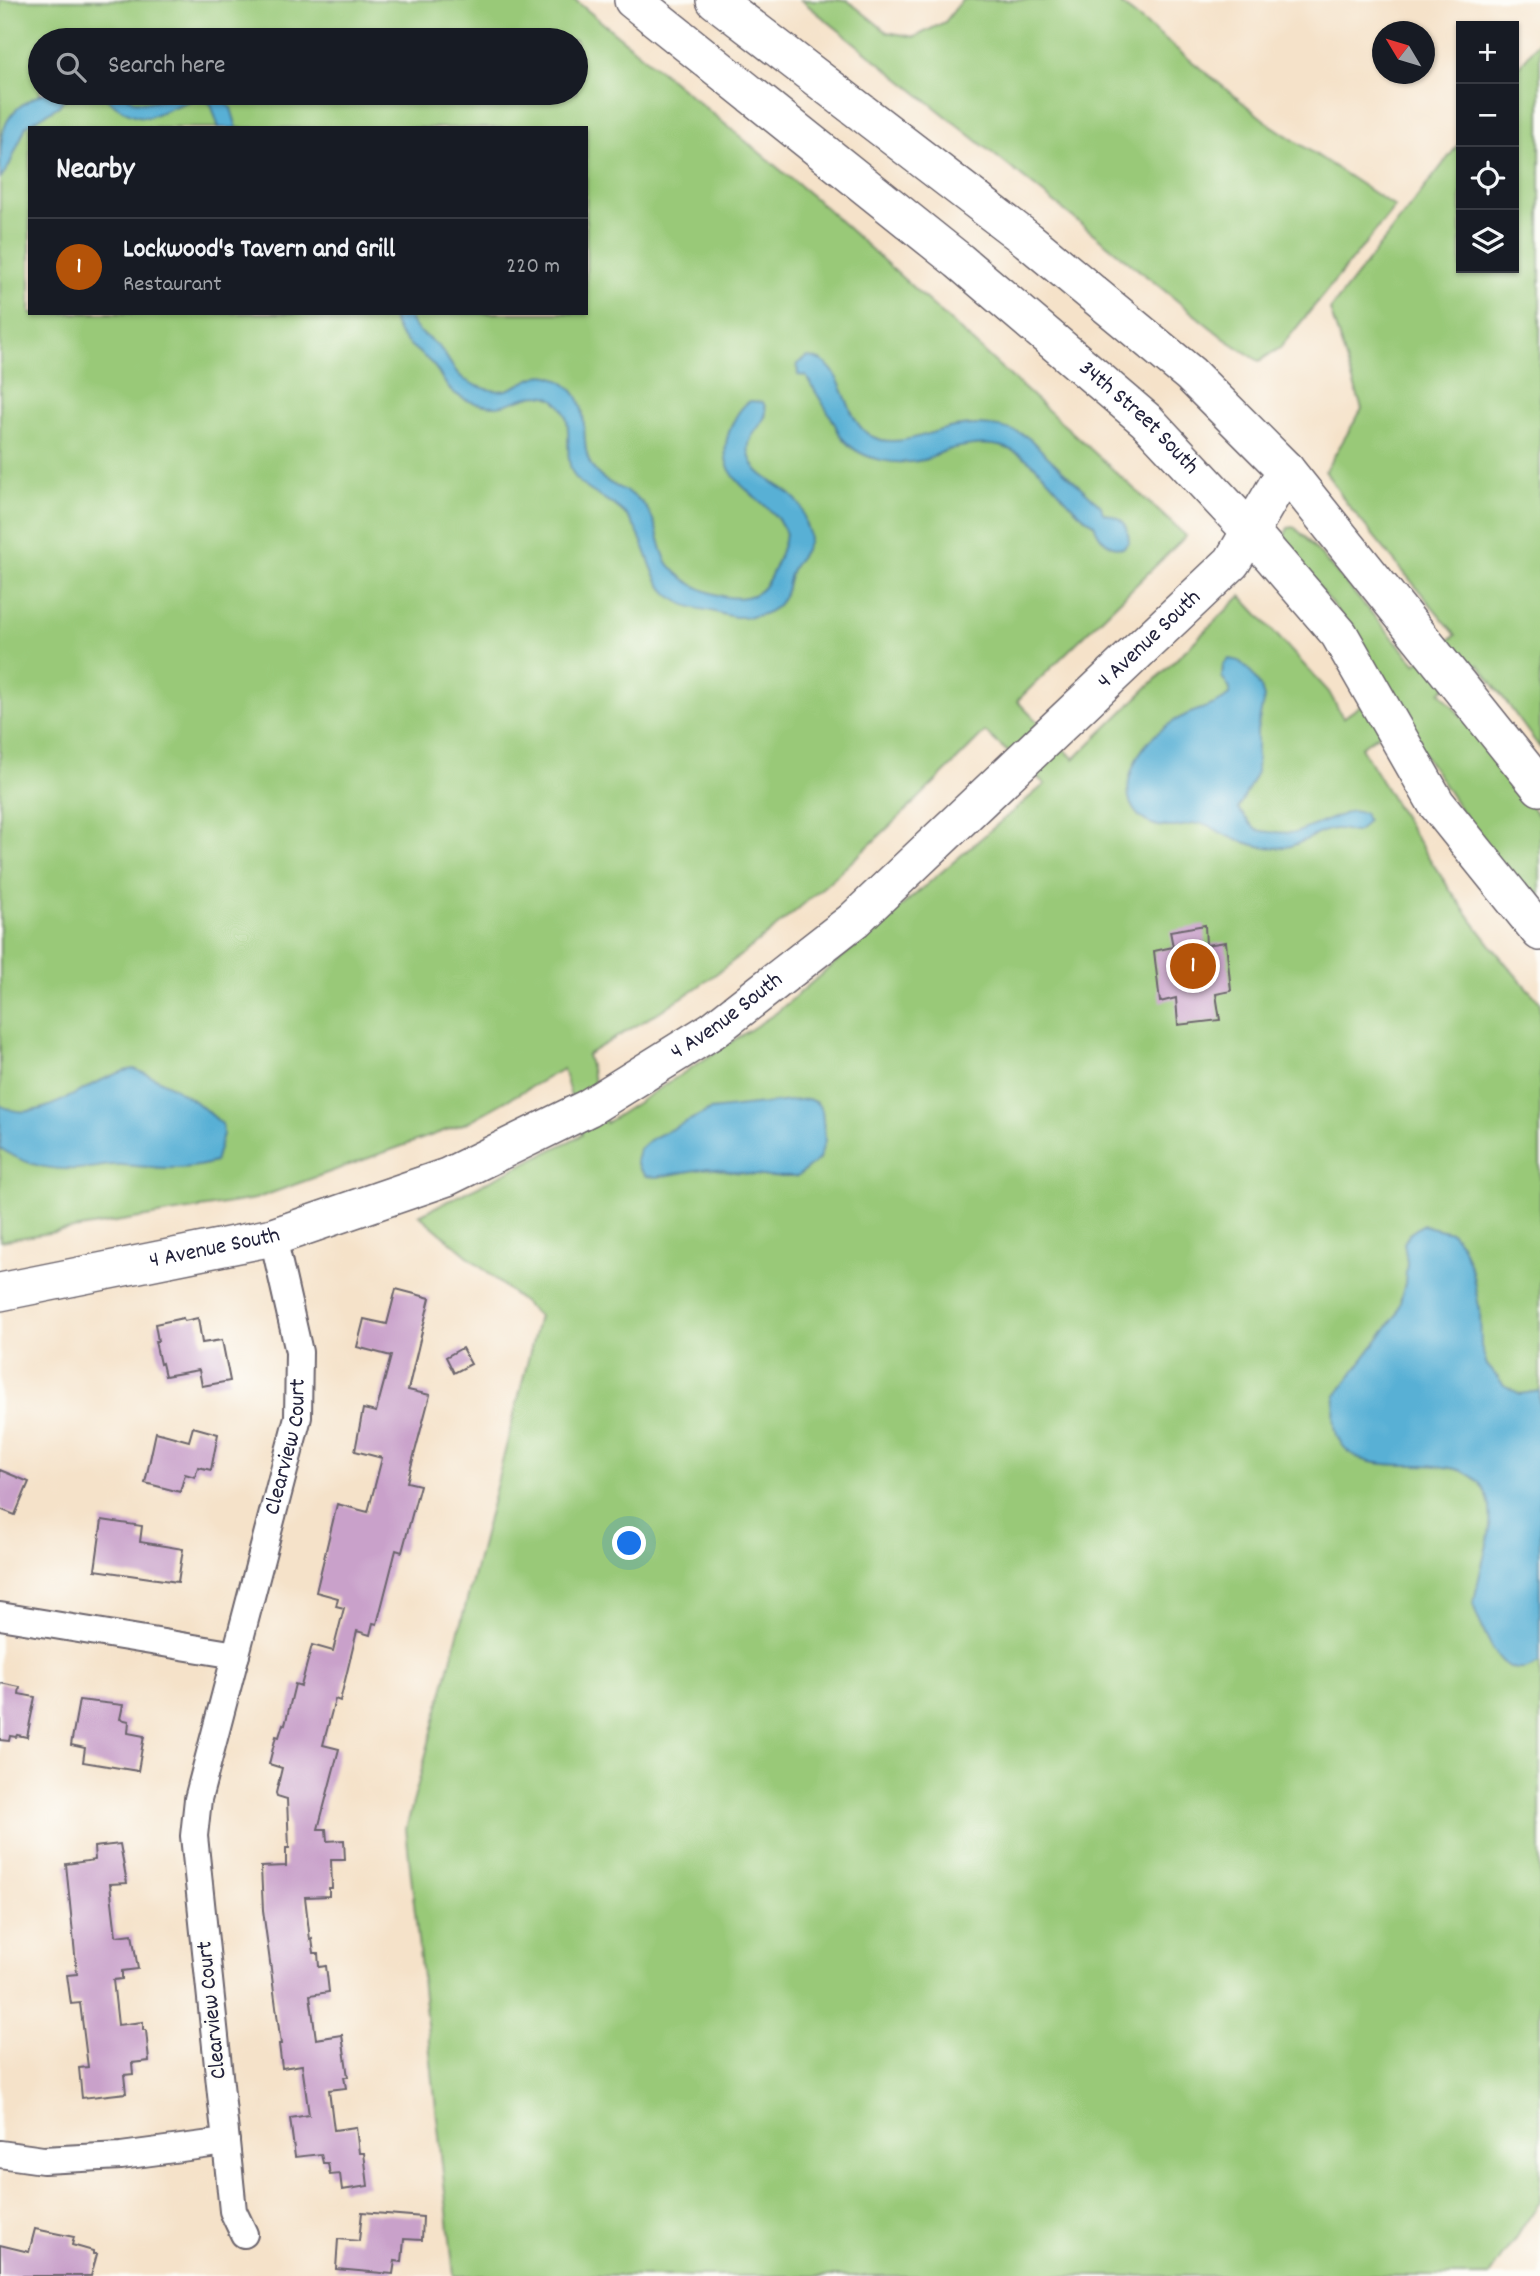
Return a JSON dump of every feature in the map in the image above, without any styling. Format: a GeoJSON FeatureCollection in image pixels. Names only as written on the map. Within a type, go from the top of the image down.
{"type":"FeatureCollection","features":[{"type":"Feature","properties":{"kind":"main road","name":"34th Street South"},"geometry":{"type":"LineString","coordinates":[[633,0],[959,261],[1137,412],[1250,531],[1339,634],[1436,803],[1540,932]]}},
{"type":"Feature","properties":{"kind":"main road"},"geometry":{"type":"LineString","coordinates":[[715,0],[1028,240],[1190,374],[1286,470],[1540,787]]}},
{"type":"Feature","properties":{"kind":"main road","name":"4 Avenue South"},"geometry":{"type":"LineString","coordinates":[[0,1292],[273,1237],[447,1177],[588,1108],[713,1030],[854,920],[1232,562],[1286,470]]}},
{"type":"Feature","properties":{"kind":"street","name":"Clearview Court"},"geometry":{"type":"LineString","coordinates":[[244,2234],[233,2211],[194,1836],[198,1799],[298,1417],[299,1352],[273,1237]]}},
{"type":"Feature","properties":{"kind":"street"},"geometry":{"type":"LineString","coordinates":[[0,1616],[236,1655]]}},
{"type":"Feature","properties":{"kind":"street"},"geometry":{"type":"LineString","coordinates":[[0,2154],[43,2160],[121,2156],[226,2142]]}},
{"type":"Feature","properties":{"kind":"green space"},"geometry":{"type":"Polygon","coordinates":[[[0,0],[575,0],[818,201],[1186,536],[1017,701],[1074,759],[1241,596],[1329,692],[1343,718],[1385,688],[1354,633],[1292,552],[1284,536],[1288,528],[1294,527],[1305,537],[1416,664],[1456,635],[1347,504],[1325,471],[1362,409],[1330,310],[1456,147],[1456,273],[1519,273],[1519,67],[1540,40],[1540,748],[1479,665],[1440,692],[1475,732],[1540,818],[1540,915],[1483,844],[1401,719],[1361,747],[1422,847],[1466,912],[1514,974],[1540,1002],[1540,2202],[1489,2276],[454,2276],[406,1829],[539,1316],[419,1215],[582,1135],[563,1069],[466,1123],[255,1199],[0,1241],[0,0]],[[985,732],[854,860],[785,920],[713,976],[587,1055],[606,1123],[776,1013],[1045,784],[985,732]]]}},
{"type":"Feature","properties":{"kind":"green space"},"geometry":{"type":"Polygon","coordinates":[[[801,0],[847,0],[887,32],[915,37],[945,22],[962,0],[1116,0],[1268,123],[1395,207],[1280,348],[1259,361],[1225,339],[801,0]]]}},
{"type":"Feature","properties":{"kind":"water"},"geometry":{"type":"Polygon","coordinates":[[[28,101],[28,105],[60,105],[26,126],[9,166],[0,179],[2,136],[11,116],[28,101]]]}},
{"type":"Feature","properties":{"kind":"water"},"geometry":{"type":"Polygon","coordinates":[[[179,105],[149,117],[129,113],[116,106],[179,105]]]}},
{"type":"Feature","properties":{"kind":"water"},"geometry":{"type":"Polygon","coordinates":[[[211,105],[228,105],[236,126],[218,126],[211,105]]]}},
{"type":"Feature","properties":{"kind":"water"},"geometry":{"type":"Polygon","coordinates":[[[391,315],[409,315],[417,330],[439,347],[461,377],[474,385],[501,391],[543,375],[559,379],[568,386],[580,403],[587,456],[596,472],[645,506],[653,519],[666,560],[673,569],[696,586],[726,597],[753,595],[763,588],[774,570],[786,534],[768,508],[735,478],[728,465],[725,450],[729,432],[743,407],[750,401],[763,402],[765,416],[750,440],[749,453],[752,462],[763,476],[787,492],[800,505],[809,534],[805,550],[793,568],[780,603],[766,613],[737,617],[686,605],[671,597],[661,586],[636,529],[626,515],[586,488],[575,477],[569,459],[567,419],[557,402],[542,395],[497,406],[464,399],[446,385],[433,365],[399,333],[391,315]]]}},
{"type":"Feature","properties":{"kind":"water"},"geometry":{"type":"Polygon","coordinates":[[[807,357],[820,360],[830,368],[861,428],[881,440],[902,440],[971,425],[997,427],[1025,436],[1101,506],[1103,513],[1115,516],[1123,522],[1129,542],[1123,548],[1104,541],[1094,524],[1072,506],[1042,473],[1019,454],[1006,448],[985,445],[955,448],[914,462],[892,462],[860,453],[842,438],[806,376],[798,375],[797,364],[807,357]]]}},
{"type":"Feature","properties":{"kind":"water"},"geometry":{"type":"Polygon","coordinates":[[[1229,659],[1239,661],[1251,672],[1264,698],[1257,730],[1257,772],[1238,809],[1256,830],[1295,833],[1351,811],[1364,813],[1367,821],[1359,831],[1328,830],[1292,846],[1271,848],[1241,841],[1204,824],[1172,827],[1153,824],[1145,821],[1133,809],[1128,791],[1138,756],[1165,727],[1229,695],[1230,689],[1222,677],[1223,665],[1229,659]]]}},
{"type":"Feature","properties":{"kind":"water"},"geometry":{"type":"Polygon","coordinates":[[[134,1069],[181,1092],[222,1124],[223,1134],[215,1162],[181,1168],[118,1165],[65,1169],[32,1164],[0,1148],[0,1105],[16,1111],[32,1111],[66,1099],[118,1073],[134,1069]]]}},
{"type":"Feature","properties":{"kind":"water"},"geometry":{"type":"Polygon","coordinates":[[[808,1099],[817,1103],[822,1110],[825,1141],[819,1159],[797,1177],[768,1177],[708,1168],[657,1177],[646,1176],[636,1162],[639,1149],[649,1140],[710,1110],[808,1099]]]}},
{"type":"Feature","properties":{"kind":"water"},"geometry":{"type":"Polygon","coordinates":[[[1422,1225],[1451,1232],[1462,1245],[1472,1271],[1480,1312],[1481,1346],[1487,1365],[1504,1385],[1520,1394],[1540,1391],[1540,1662],[1529,1668],[1511,1668],[1504,1663],[1492,1648],[1475,1610],[1474,1599],[1491,1519],[1488,1499],[1476,1480],[1459,1470],[1437,1466],[1367,1461],[1349,1452],[1337,1435],[1335,1397],[1397,1314],[1405,1283],[1407,1262],[1404,1243],[1409,1234],[1422,1225]]]}},
{"type":"Feature","properties":{"kind":"building"},"geometry":{"type":"Polygon","coordinates":[[[1205,925],[1206,945],[1226,942],[1231,991],[1216,994],[1220,1020],[1178,1025],[1176,998],[1160,1002],[1154,951],[1173,947],[1170,931],[1205,925]]]}},
{"type":"Feature","properties":{"kind":"building"},"geometry":{"type":"Polygon","coordinates":[[[396,1289],[430,1298],[408,1390],[430,1395],[407,1482],[420,1485],[402,1552],[396,1550],[377,1624],[373,1623],[370,1635],[357,1631],[340,1701],[335,1699],[323,1745],[339,1749],[318,1829],[326,1829],[327,1841],[344,1840],[345,1860],[331,1860],[332,1888],[329,1888],[329,1896],[305,1897],[310,1940],[312,1939],[314,1953],[318,1953],[319,1967],[326,1966],[329,1992],[310,1995],[316,2039],[342,2035],[348,2077],[344,2077],[346,2088],[329,2090],[334,2130],[356,2127],[359,2153],[364,2153],[368,2186],[342,2190],[340,2174],[330,2175],[328,2163],[323,2163],[321,2154],[295,2157],[290,2118],[309,2115],[302,2065],[282,2068],[263,1910],[261,1867],[286,1866],[286,1848],[289,1848],[287,1799],[277,1796],[276,1793],[282,1768],[269,1764],[276,1736],[279,1737],[283,1724],[285,1725],[295,1684],[301,1686],[312,1645],[333,1651],[344,1608],[336,1606],[338,1598],[316,1592],[337,1504],[368,1512],[382,1458],[355,1451],[363,1409],[376,1412],[391,1356],[357,1347],[364,1319],[387,1324],[396,1289]]]}},
{"type":"Feature","properties":{"kind":"building"},"geometry":{"type":"Polygon","coordinates":[[[183,1318],[184,1321],[198,1318],[202,1343],[222,1340],[230,1381],[202,1386],[199,1370],[165,1376],[155,1341],[158,1341],[155,1324],[183,1318]]]}},
{"type":"Feature","properties":{"kind":"building"},"geometry":{"type":"Polygon","coordinates":[[[462,1348],[471,1364],[454,1373],[446,1357],[462,1348]]]}},
{"type":"Feature","properties":{"kind":"building"},"geometry":{"type":"Polygon","coordinates":[[[193,1427],[218,1434],[211,1470],[198,1467],[195,1477],[185,1474],[180,1492],[145,1483],[156,1432],[189,1441],[193,1427]]]}},
{"type":"Feature","properties":{"kind":"building"},"geometry":{"type":"Polygon","coordinates":[[[0,1470],[29,1482],[15,1515],[0,1509],[0,1470]]]}},
{"type":"Feature","properties":{"kind":"building"},"geometry":{"type":"Polygon","coordinates":[[[102,1520],[142,1526],[140,1542],[183,1549],[178,1582],[95,1570],[102,1520]]]}},
{"type":"Feature","properties":{"kind":"building"},"geometry":{"type":"Polygon","coordinates":[[[0,1683],[20,1687],[19,1694],[35,1697],[27,1737],[17,1735],[10,1736],[9,1741],[0,1740],[0,1683]]]}},
{"type":"Feature","properties":{"kind":"building"},"geometry":{"type":"Polygon","coordinates":[[[79,1700],[123,1705],[120,1719],[129,1721],[128,1733],[144,1736],[138,1771],[83,1762],[85,1748],[71,1745],[79,1700]]]}},
{"type":"Feature","properties":{"kind":"building"},"geometry":{"type":"Polygon","coordinates":[[[120,1844],[127,1883],[110,1884],[116,1936],[132,1934],[138,1969],[122,1971],[122,1979],[113,1980],[118,2025],[143,2022],[149,2061],[132,2063],[133,2074],[124,2075],[126,2093],[82,2098],[79,2068],[88,2067],[80,2003],[71,2004],[67,1975],[77,1974],[66,1864],[95,1860],[94,1847],[120,1844]]]}},
{"type":"Feature","properties":{"kind":"building"},"geometry":{"type":"Polygon","coordinates":[[[362,2212],[423,2217],[422,2240],[404,2239],[402,2262],[395,2261],[393,2274],[336,2269],[338,2239],[359,2241],[362,2212]]]}},
{"type":"Feature","properties":{"kind":"building"},"geometry":{"type":"Polygon","coordinates":[[[35,2229],[74,2237],[72,2245],[97,2254],[91,2276],[0,2276],[0,2245],[29,2252],[35,2229]]]}},
{"type":"Feature","properties":{"kind":"place","name":"Lockwood's Tavern and Grill"},"geometry":{"type":"Point","coordinates":[1193,966]}}]}
